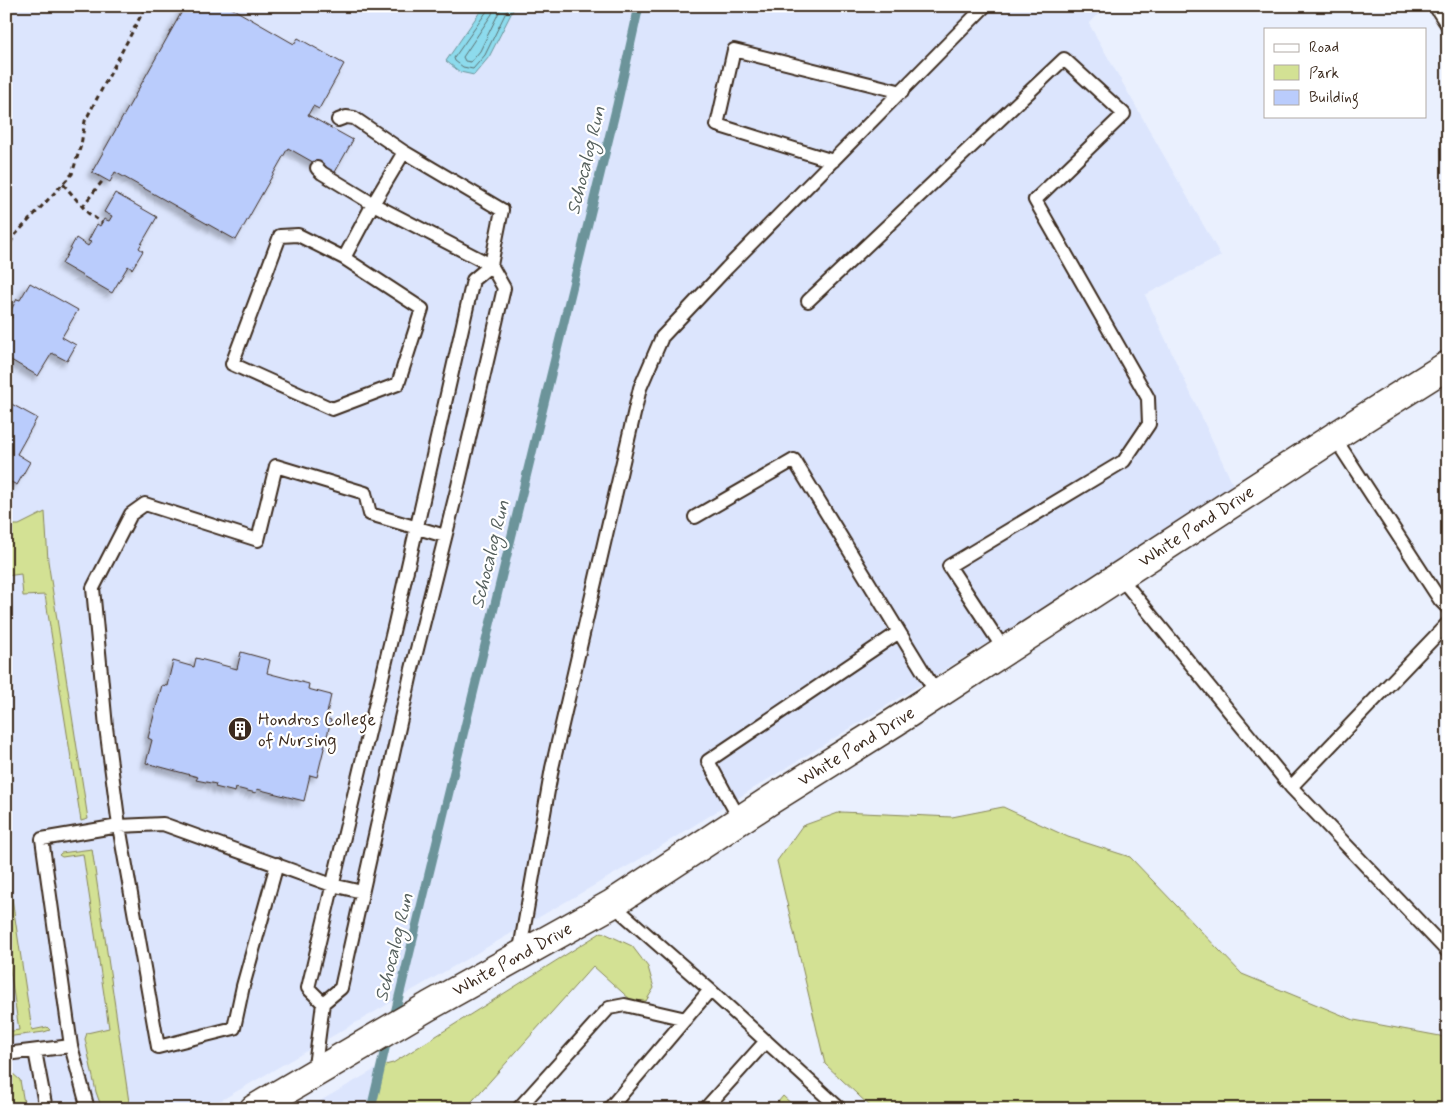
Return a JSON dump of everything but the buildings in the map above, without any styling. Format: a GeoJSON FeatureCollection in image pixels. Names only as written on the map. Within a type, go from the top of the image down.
{"type":"FeatureCollection","features":[{"type":"Feature","properties":{"kind":"street","name":"White Pond Drive"},"geometry":{"type":"LineString","coordinates":[[254,1109],[411,1016],[612,904],[1448,365]]}},
{"type":"Feature","properties":{"kind":"lane"},"geometry":{"type":"LineString","coordinates":[[519,955],[552,768],[640,388],[662,337],[727,268],[985,6]]}},
{"type":"Feature","properties":{"kind":"lane"},"geometry":{"type":"LineString","coordinates":[[1435,6],[1448,26]]}},
{"type":"Feature","properties":{"kind":"lane"},"geometry":{"type":"LineString","coordinates":[[833,161],[717,125],[734,50],[902,92]]}},
{"type":"Feature","properties":{"kind":"lane"},"geometry":{"type":"LineString","coordinates":[[808,301],[1064,60],[1124,114],[1035,200],[1148,398],[1149,424],[1124,461],[949,566],[1004,650]]}},
{"type":"Feature","properties":{"kind":"lane"},"geometry":{"type":"LineString","coordinates":[[323,1003],[308,988],[395,623],[473,280],[491,265],[502,210],[404,152],[354,118],[346,117],[338,120]]}},
{"type":"Feature","properties":{"kind":"lane"},"geometry":{"type":"LineString","coordinates":[[344,258],[404,152]]}},
{"type":"Feature","properties":{"kind":"lane"},"geometry":{"type":"LineString","coordinates":[[314,1074],[323,1003],[341,988],[412,669],[504,288],[491,265],[373,204],[322,173],[317,168]]}},
{"type":"Feature","properties":{"kind":"lane"},"geometry":{"type":"LineString","coordinates":[[298,235],[344,258],[422,309],[398,384],[332,409],[232,364],[280,236],[298,235]]}},
{"type":"Feature","properties":{"kind":"lane"},"geometry":{"type":"LineString","coordinates":[[1334,437],[1440,600],[1448,608]]}},
{"type":"Feature","properties":{"kind":"lane"},"geometry":{"type":"LineString","coordinates":[[695,517],[794,460],[937,694]]}},
{"type":"Feature","properties":{"kind":"lane"},"geometry":{"type":"LineString","coordinates":[[277,864],[243,986],[234,1028],[158,1047],[119,826],[106,727],[93,588],[131,514],[145,504],[258,540],[276,466],[365,493],[370,514],[445,536]]}},
{"type":"Feature","properties":{"kind":"lane"},"geometry":{"type":"LineString","coordinates":[[1119,576],[1291,787],[1448,952]]}},
{"type":"Feature","properties":{"kind":"lane"},"geometry":{"type":"LineString","coordinates":[[1291,787],[1448,623]]}},
{"type":"Feature","properties":{"kind":"lane"},"geometry":{"type":"LineString","coordinates":[[740,820],[708,762],[899,632]]}},
{"type":"Feature","properties":{"kind":"lane"},"geometry":{"type":"LineString","coordinates":[[88,1109],[71,1046],[42,839],[119,826],[162,824],[332,885],[362,892]]}},
{"type":"Feature","properties":{"kind":"lane"},"geometry":{"type":"LineString","coordinates":[[612,904],[710,990],[840,1109]]}},
{"type":"Feature","properties":{"kind":"lane"},"geometry":{"type":"LineString","coordinates":[[609,1109],[710,990]]}},
{"type":"Feature","properties":{"kind":"lane"},"geometry":{"type":"LineString","coordinates":[[518,1109],[609,1008],[625,1005],[686,1018]]}},
{"type":"Feature","properties":{"kind":"lane"},"geometry":{"type":"LineString","coordinates":[[704,1109],[766,1041]]}},
{"type":"Feature","properties":{"kind":"lane"},"geometry":{"type":"LineString","coordinates":[[6,1054],[71,1046]]}},
{"type":"Feature","properties":{"kind":"lane"},"geometry":{"type":"LineString","coordinates":[[35,1051],[46,1109]]}},
{"type":"Feature","properties":{"kind":"path"},"geometry":{"type":"LineString","coordinates":[[6,251],[15,235],[36,210],[72,174],[81,145],[85,121],[146,6]]}},
{"type":"Feature","properties":{"kind":"path"},"geometry":{"type":"LineString","coordinates":[[82,207],[104,179]]}},
{"type":"Feature","properties":{"kind":"path"},"geometry":{"type":"LineString","coordinates":[[63,184],[82,207],[102,223]]}},
{"type":"Feature","properties":{"kind":"path"},"geometry":{"type":"LineString","coordinates":[[6,303],[12,308]]}},
{"type":"Feature","properties":{"kind":"shaded area"},"geometry":{"type":"Polygon","coordinates":[[[6,6],[1106,6],[1089,24],[1221,256],[1145,295],[1235,489],[640,859],[206,1109],[6,1109],[6,6]]]}},
{"type":"Feature","properties":{"kind":"shaded area"},"geometry":{"type":"Polygon","coordinates":[[[381,1066],[371,1109],[306,1109],[381,1066]]]}},
{"type":"Feature","properties":{"kind":"green space"},"geometry":{"type":"Polygon","coordinates":[[[45,512],[48,561],[88,819],[81,821],[45,595],[23,596],[21,574],[6,576],[6,525],[19,525],[45,512]]]}},
{"type":"Feature","properties":{"kind":"green space"},"geometry":{"type":"Polygon","coordinates":[[[1003,807],[1068,837],[1130,857],[1242,974],[1354,1020],[1440,1036],[1448,1040],[1448,1109],[873,1109],[825,1064],[777,861],[802,826],[841,812],[952,817],[1003,807]]]}},
{"type":"Feature","properties":{"kind":"green space"},"geometry":{"type":"Polygon","coordinates":[[[92,849],[130,1109],[102,1109],[96,1092],[85,1039],[87,1033],[109,1028],[83,854],[62,857],[59,855],[61,853],[92,849]]]}},
{"type":"Feature","properties":{"kind":"green space"},"geometry":{"type":"Polygon","coordinates":[[[6,859],[32,1030],[47,1027],[50,1030],[6,1037],[6,1032],[19,1030],[6,942],[6,859]]]}},
{"type":"Feature","properties":{"kind":"green space"},"geometry":{"type":"Polygon","coordinates":[[[602,932],[632,946],[648,967],[654,988],[646,1001],[632,1001],[593,966],[465,1109],[371,1109],[381,1066],[393,1063],[602,932]]]}},
{"type":"Feature","properties":{"kind":"green space"},"geometry":{"type":"Polygon","coordinates":[[[6,1073],[12,1073],[20,1080],[25,1109],[10,1109],[6,1073]]]}},
{"type":"Feature","properties":{"kind":"green space"},"geometry":{"type":"Polygon","coordinates":[[[783,1096],[795,1107],[798,1105],[801,1109],[772,1109],[783,1096]]]}},
{"type":"Feature","properties":{"kind":"water"},"geometry":{"type":"Polygon","coordinates":[[[484,6],[515,6],[489,57],[474,75],[460,72],[446,61],[484,6]]]}},
{"type":"Feature","properties":{"kind":"waterway","name":"Schocalog Run"},"geometry":{"type":"LineString","coordinates":[[393,1021],[617,105],[639,6]]}},
{"type":"Feature","properties":{"kind":"waterway","name":"Schocalog Run"},"geometry":{"type":"LineString","coordinates":[[371,1109],[388,1036]]}},
{"type":"Feature","properties":{"kind":"place","name":"Hondros College of Nursing"},"geometry":{"type":"Point","coordinates":[240,729]}}]}
